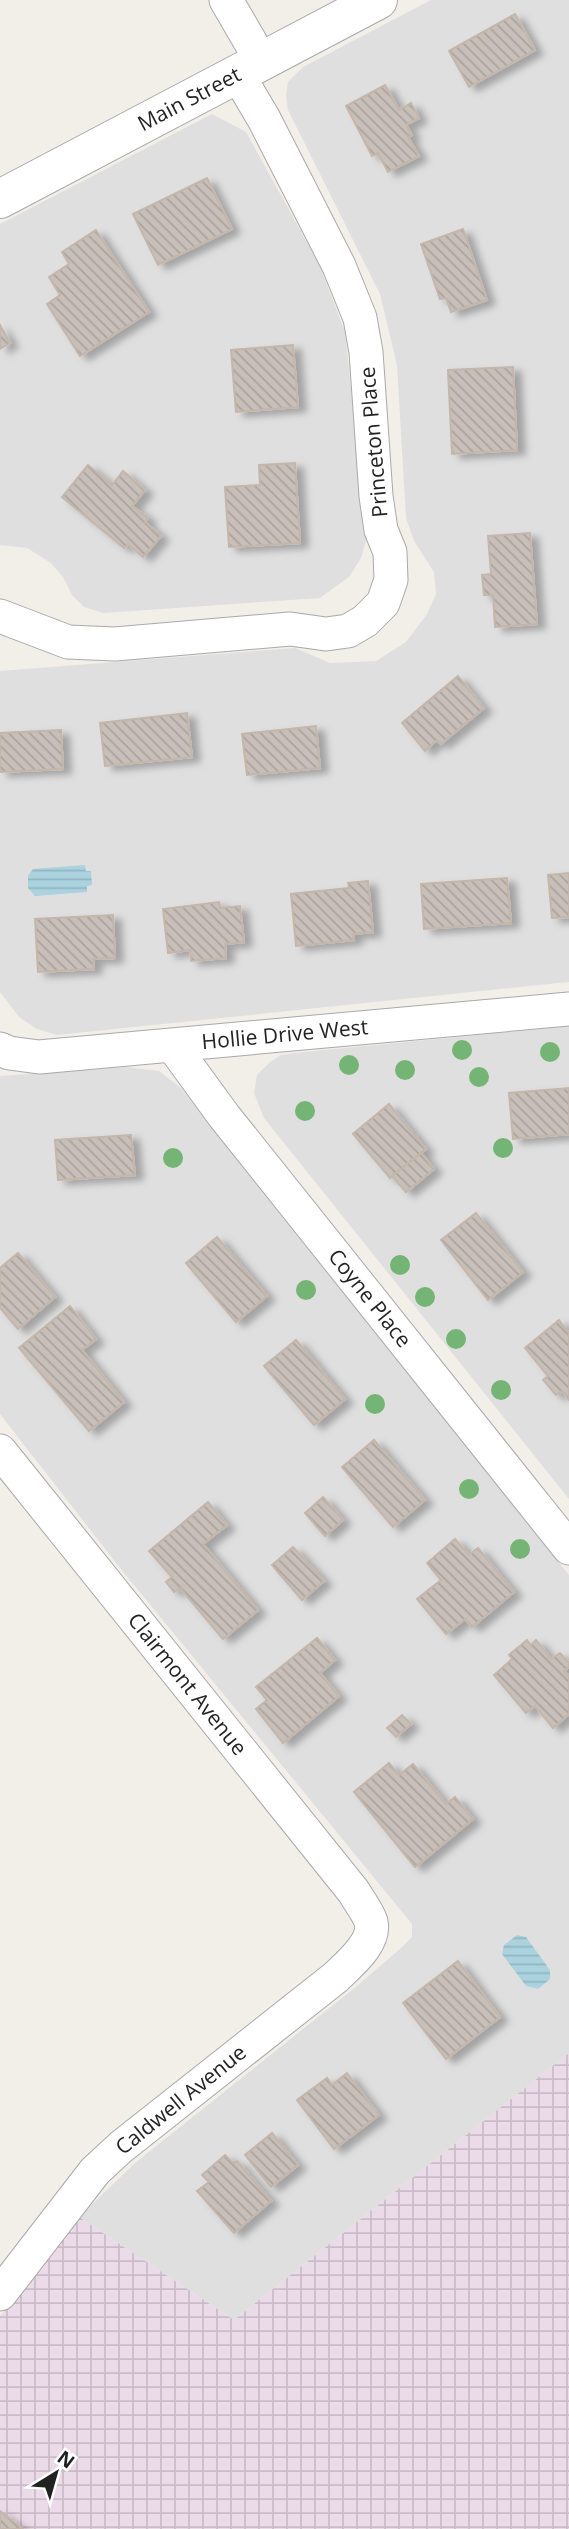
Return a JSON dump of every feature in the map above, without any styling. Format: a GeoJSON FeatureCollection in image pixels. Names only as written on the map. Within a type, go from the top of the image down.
{"type":"FeatureCollection","features":[{"type":"Feature","properties":{"kind":"street","name":"Princeton Place"},"geometry":{"type":"LineString","coordinates":[[0,616],[68,642],[115,644],[290,629],[326,634],[348,631],[365,621],[383,603],[391,580],[390,552],[381,530],[376,496],[366,352],[360,318],[339,266],[264,119],[226,0]]}},
{"type":"Feature","properties":{"kind":"street","name":"Main Street"},"geometry":{"type":"LineString","coordinates":[[0,199],[378,0]]}},
{"type":"Feature","properties":{"kind":"street","name":"Hollie Drive West"},"geometry":{"type":"LineString","coordinates":[[0,1049],[9,1053],[39,1057],[569,1009]]}},
{"type":"Feature","properties":{"kind":"street","name":"Coyne Place"},"geometry":{"type":"LineString","coordinates":[[173,1046],[224,1116],[569,1548]]}},
{"type":"Feature","properties":{"kind":"street","name":"Clairmont Avenue"},"geometry":{"type":"LineString","coordinates":[[0,1451],[354,1892],[371,1921]]}},
{"type":"Feature","properties":{"kind":"street","name":"Caldwell Avenue"},"geometry":{"type":"LineString","coordinates":[[0,2294],[95,2171],[121,2147],[336,1977],[361,1952],[372,1931],[371,1921]]}},
{"type":"Feature","properties":{"kind":"shaded area"},"geometry":{"type":"Polygon","coordinates":[[[431,0],[569,0],[569,982],[57,1035],[37,1029],[19,1017],[0,992],[0,671],[295,648],[330,663],[376,661],[406,642],[427,614],[436,594],[434,572],[414,541],[406,518],[397,365],[380,294],[288,110],[286,95],[288,82],[303,67],[431,0]]]}},
{"type":"Feature","properties":{"kind":"shaded area"},"geometry":{"type":"Polygon","coordinates":[[[212,114],[246,132],[320,266],[345,332],[367,537],[361,558],[350,576],[320,598],[103,613],[84,607],[72,595],[63,577],[51,563],[27,548],[0,545],[0,224],[212,114]]]}},
{"type":"Feature","properties":{"kind":"shaded area"},"geometry":{"type":"Polygon","coordinates":[[[569,1026],[569,1499],[264,1118],[254,1093],[257,1075],[281,1055],[569,1026]]]}},
{"type":"Feature","properties":{"kind":"shaded area"},"geometry":{"type":"Polygon","coordinates":[[[127,1067],[159,1071],[181,1088],[569,1575],[569,2053],[234,2320],[79,2217],[135,2163],[401,1948],[412,1937],[412,1924],[120,1568],[0,1414],[0,1076],[127,1067]]]}},
{"type":"Feature","properties":{"kind":"shaded area"},"geometry":{"type":"Polygon","coordinates":[[[569,2053],[569,2529],[0,2529],[0,2316],[79,2217],[234,2320],[569,2053]]]}},
{"type":"Feature","properties":{"kind":"water"},"geometry":{"type":"Polygon","coordinates":[[[85,865],[86,871],[91,871],[92,885],[87,886],[87,892],[35,896],[28,888],[28,876],[33,869],[85,865]]]}},
{"type":"Feature","properties":{"kind":"water"},"geometry":{"type":"Polygon","coordinates":[[[517,1935],[526,1937],[550,1970],[550,1979],[538,1989],[526,1986],[502,1954],[504,1945],[517,1935]]]}},
{"type":"Feature","properties":{"kind":"building"},"geometry":{"type":"Polygon","coordinates":[[[515,14],[535,50],[469,87],[449,51],[515,14]]]}},
{"type":"Feature","properties":{"kind":"building"},"geometry":{"type":"Polygon","coordinates":[[[385,85],[399,110],[411,103],[419,118],[406,125],[412,135],[408,137],[419,156],[388,172],[378,153],[372,156],[346,106],[385,85]]]}},
{"type":"Feature","properties":{"kind":"building"},"geometry":{"type":"Polygon","coordinates":[[[207,178],[232,229],[158,265],[133,214],[207,178]]]}},
{"type":"Feature","properties":{"kind":"building"},"geometry":{"type":"Polygon","coordinates":[[[463,229],[487,300],[451,312],[446,298],[440,299],[421,244],[463,229]]]}},
{"type":"Feature","properties":{"kind":"building"},"geometry":{"type":"Polygon","coordinates":[[[96,230],[149,312],[80,356],[47,304],[60,295],[49,277],[69,264],[62,252],[96,230]]]}},
{"type":"Feature","properties":{"kind":"building"},"geometry":{"type":"Polygon","coordinates":[[[0,325],[10,343],[0,349],[0,325]]]}},
{"type":"Feature","properties":{"kind":"building"},"geometry":{"type":"Polygon","coordinates":[[[293,345],[298,407],[236,412],[231,350],[293,345]]]}},
{"type":"Feature","properties":{"kind":"building"},"geometry":{"type":"Polygon","coordinates":[[[513,367],[517,450],[452,454],[448,370],[513,367]]]}},
{"type":"Feature","properties":{"kind":"building"},"geometry":{"type":"Polygon","coordinates":[[[295,463],[300,543],[229,547],[225,487],[260,485],[259,465],[295,463]]]}},
{"type":"Feature","properties":{"kind":"building"},"geometry":{"type":"Polygon","coordinates":[[[88,465],[112,485],[123,471],[145,490],[132,506],[148,518],[145,522],[161,536],[143,557],[128,544],[124,548],[62,497],[88,465]]]}},
{"type":"Feature","properties":{"kind":"building"},"geometry":{"type":"Polygon","coordinates":[[[530,533],[537,624],[495,627],[493,595],[484,595],[482,575],[491,574],[488,536],[530,533]]]}},
{"type":"Feature","properties":{"kind":"building"},"geometry":{"type":"Polygon","coordinates":[[[458,676],[484,708],[441,744],[437,740],[425,751],[402,723],[458,676]]]}},
{"type":"Feature","properties":{"kind":"building"},"geometry":{"type":"Polygon","coordinates":[[[187,713],[192,757],[105,766],[100,723],[187,713]]]}},
{"type":"Feature","properties":{"kind":"building"},"geometry":{"type":"Polygon","coordinates":[[[316,726],[320,768],[247,775],[242,734],[316,726]]]}},
{"type":"Feature","properties":{"kind":"building"},"geometry":{"type":"Polygon","coordinates":[[[61,730],[63,769],[0,772],[0,733],[61,730]]]}},
{"type":"Feature","properties":{"kind":"building"},"geometry":{"type":"Polygon","coordinates":[[[569,873],[569,917],[552,918],[548,875],[569,873]]]}},
{"type":"Feature","properties":{"kind":"building"},"geometry":{"type":"Polygon","coordinates":[[[507,878],[511,923],[424,929],[421,884],[507,878]]]}},
{"type":"Feature","properties":{"kind":"building"},"geometry":{"type":"Polygon","coordinates":[[[368,881],[373,932],[353,934],[354,940],[296,946],[291,894],[349,888],[348,883],[368,881]]]}},
{"type":"Feature","properties":{"kind":"building"},"geometry":{"type":"Polygon","coordinates":[[[219,902],[220,908],[240,906],[244,942],[225,944],[226,958],[191,961],[190,950],[168,953],[163,909],[219,902]]]}},
{"type":"Feature","properties":{"kind":"building"},"geometry":{"type":"Polygon","coordinates":[[[113,915],[115,958],[93,959],[94,969],[38,972],[35,919],[113,915]]]}},
{"type":"Feature","properties":{"kind":"building"},"geometry":{"type":"Polygon","coordinates":[[[569,1088],[569,1134],[513,1139],[509,1093],[569,1088]]]}},
{"type":"Feature","properties":{"kind":"building"},"geometry":{"type":"Polygon","coordinates":[[[389,1104],[426,1149],[390,1178],[353,1134],[389,1104]]]}},
{"type":"Feature","properties":{"kind":"building"},"geometry":{"type":"Polygon","coordinates":[[[131,1135],[135,1175],[58,1180],[55,1140],[131,1135]]]}},
{"type":"Feature","properties":{"kind":"building"},"geometry":{"type":"Polygon","coordinates":[[[421,1153],[434,1169],[406,1192],[392,1176],[421,1153]]]}},
{"type":"Feature","properties":{"kind":"building"},"geometry":{"type":"Polygon","coordinates":[[[476,1213],[523,1272],[488,1300],[441,1240],[476,1213]]]}},
{"type":"Feature","properties":{"kind":"building"},"geometry":{"type":"Polygon","coordinates":[[[217,1237],[267,1296],[236,1322],[186,1263],[217,1237]]]}},
{"type":"Feature","properties":{"kind":"building"},"geometry":{"type":"Polygon","coordinates":[[[18,1253],[55,1297],[18,1329],[0,1308],[0,1268],[18,1253]]]}},
{"type":"Feature","properties":{"kind":"building"},"geometry":{"type":"Polygon","coordinates":[[[70,1306],[96,1339],[82,1350],[124,1402],[89,1431],[19,1348],[70,1306]]]}},
{"type":"Feature","properties":{"kind":"building"},"geometry":{"type":"Polygon","coordinates":[[[559,1320],[569,1333],[569,1400],[562,1391],[556,1395],[543,1380],[548,1376],[525,1348],[559,1320]]]}},
{"type":"Feature","properties":{"kind":"building"},"geometry":{"type":"Polygon","coordinates":[[[296,1340],[345,1399],[314,1425],[264,1366],[296,1340]]]}},
{"type":"Feature","properties":{"kind":"building"},"geometry":{"type":"Polygon","coordinates":[[[374,1440],[425,1500],[393,1527],[342,1467],[374,1440]]]}},
{"type":"Feature","properties":{"kind":"building"},"geometry":{"type":"Polygon","coordinates":[[[323,1497],[343,1520],[325,1536],[305,1513],[323,1497]]]}},
{"type":"Feature","properties":{"kind":"building"},"geometry":{"type":"Polygon","coordinates":[[[208,1502],[227,1525],[203,1544],[258,1610],[223,1639],[180,1588],[174,1592],[166,1582],[172,1577],[149,1551],[208,1502]]]}},
{"type":"Feature","properties":{"kind":"building"},"geometry":{"type":"Polygon","coordinates":[[[455,1539],[469,1555],[478,1548],[514,1592],[472,1627],[465,1619],[446,1634],[417,1599],[441,1580],[427,1563],[455,1539]]]}},
{"type":"Feature","properties":{"kind":"building"},"geometry":{"type":"Polygon","coordinates":[[[293,1547],[324,1581],[302,1600],[272,1565],[293,1547]]]}},
{"type":"Feature","properties":{"kind":"building"},"geometry":{"type":"Polygon","coordinates":[[[317,1638],[335,1660],[320,1673],[339,1696],[283,1743],[256,1709],[267,1700],[256,1687],[317,1638]]]}},
{"type":"Feature","properties":{"kind":"building"},"geometry":{"type":"Polygon","coordinates":[[[527,1640],[531,1645],[536,1640],[551,1659],[560,1653],[569,1663],[569,1667],[564,1671],[569,1676],[569,1714],[553,1728],[535,1706],[526,1713],[494,1675],[512,1659],[509,1655],[527,1640]]]}},
{"type":"Feature","properties":{"kind":"building"},"geometry":{"type":"Polygon","coordinates":[[[402,1715],[411,1724],[396,1737],[387,1728],[402,1715]]]}},
{"type":"Feature","properties":{"kind":"building"},"geometry":{"type":"Polygon","coordinates":[[[389,1763],[399,1775],[413,1764],[446,1804],[455,1797],[473,1819],[415,1867],[354,1792],[389,1763]]]}},
{"type":"Feature","properties":{"kind":"building"},"geometry":{"type":"Polygon","coordinates":[[[458,1961],[500,2017],[446,2059],[403,2003],[458,1961]]]}},
{"type":"Feature","properties":{"kind":"building"},"geometry":{"type":"Polygon","coordinates":[[[347,2073],[379,2115],[334,2149],[297,2100],[327,2078],[332,2085],[347,2073]]]}},
{"type":"Feature","properties":{"kind":"building"},"geometry":{"type":"Polygon","coordinates":[[[272,2133],[298,2165],[271,2187],[245,2155],[272,2133]]]}},
{"type":"Feature","properties":{"kind":"building"},"geometry":{"type":"Polygon","coordinates":[[[225,2155],[233,2163],[237,2161],[271,2201],[234,2233],[197,2191],[209,2182],[202,2175],[225,2155]]]}},
{"type":"Feature","properties":{"kind":"building"},"geometry":{"type":"Polygon","coordinates":[[[0,2511],[23,2529],[0,2529],[0,2511]]]}}]}
